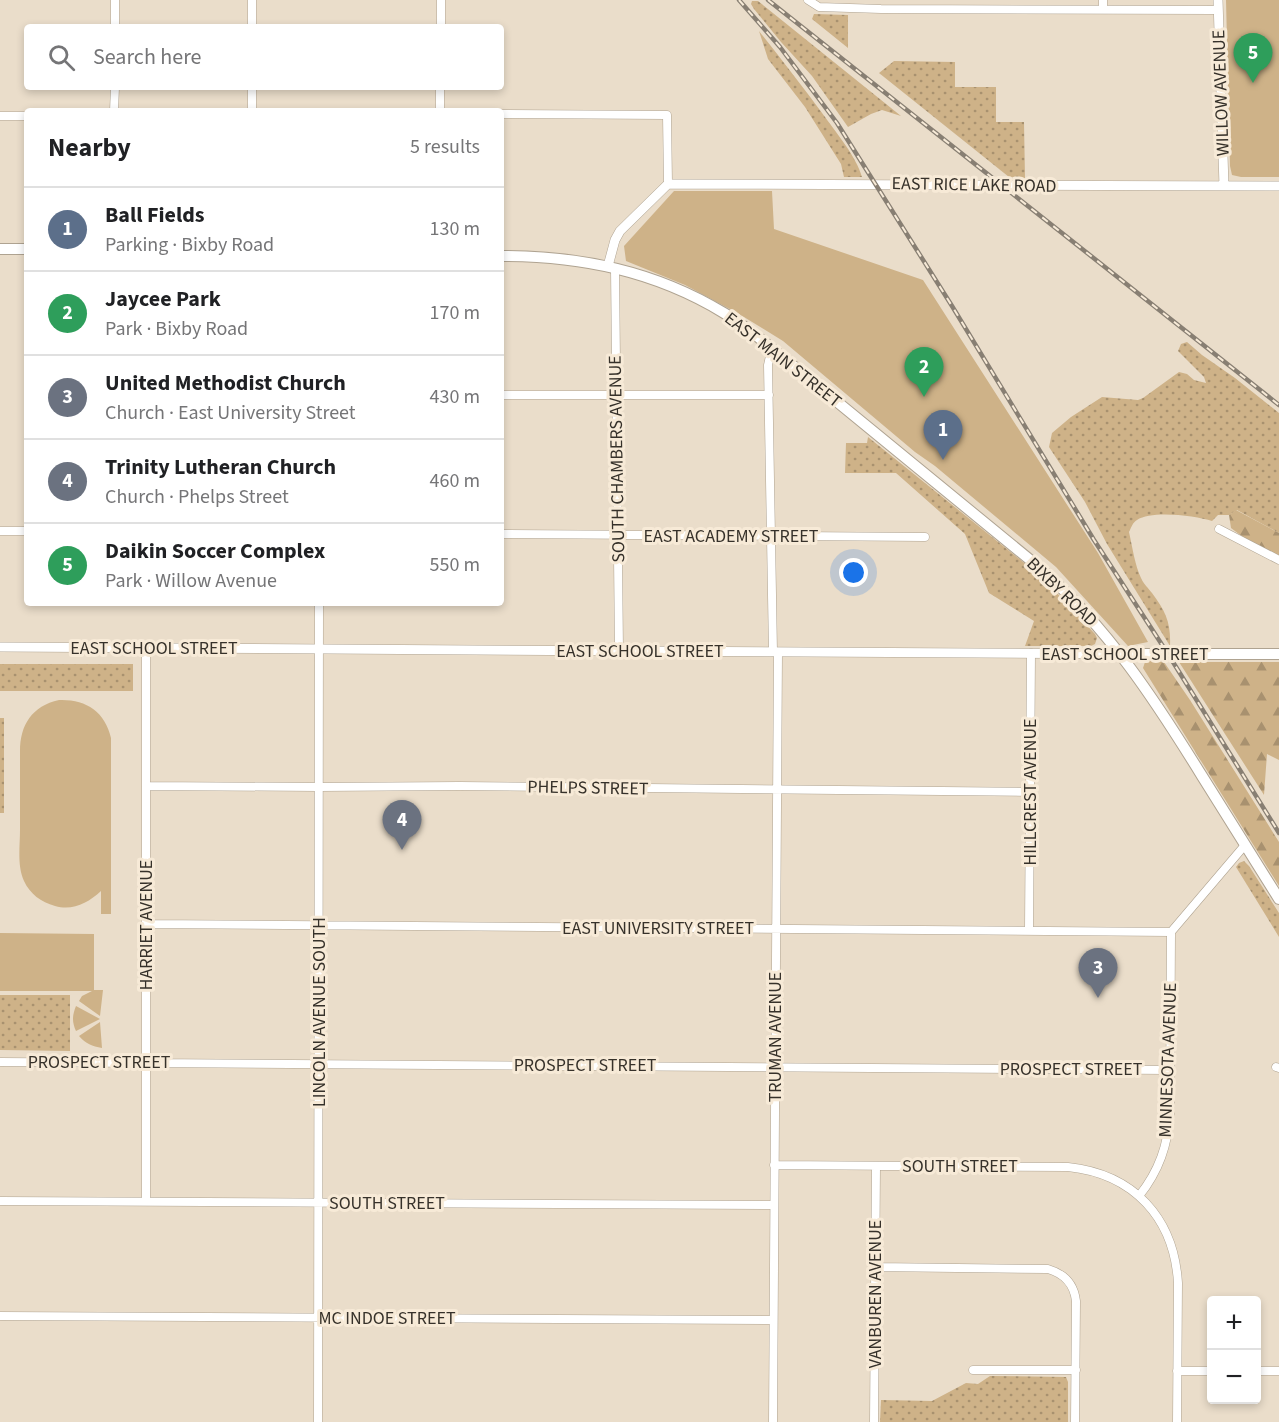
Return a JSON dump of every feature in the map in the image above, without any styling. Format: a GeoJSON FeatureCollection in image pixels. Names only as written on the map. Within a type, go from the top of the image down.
{"type":"FeatureCollection","features":[{"type":"Feature","properties":{"kind":"main road"},"geometry":{"type":"LineString","coordinates":[[0,249],[24,249]]}},
{"type":"Feature","properties":{"kind":"main road","name":"EAST MAIN STREET"},"geometry":{"type":"LineString","coordinates":[[504,256],[555,257],[611,267],[653,279],[701,301],[724,313],[758,337],[856,418]]}},
{"type":"Feature","properties":{"kind":"main road","name":"BIXBY ROAD"},"geometry":{"type":"LineString","coordinates":[[856,418],[1052,579],[1095,622],[1160,708],[1279,899]]}},
{"type":"Feature","properties":{"kind":"main road","name":"EAST SCHOOL STREET"},"geometry":{"type":"LineString","coordinates":[[1120,654],[1279,654]]}},
{"type":"Feature","properties":{"kind":"street"},"geometry":{"type":"LineString","coordinates":[[115,0],[115,24]]}},
{"type":"Feature","properties":{"kind":"street"},"geometry":{"type":"LineString","coordinates":[[252,0],[252,24]]}},
{"type":"Feature","properties":{"kind":"street"},"geometry":{"type":"LineString","coordinates":[[441,0],[441,24]]}},
{"type":"Feature","properties":{"kind":"street"},"geometry":{"type":"LineString","coordinates":[[808,0],[819,7],[881,4],[992,9],[1103,9],[1218,5]]}},
{"type":"Feature","properties":{"kind":"street"},"geometry":{"type":"LineString","coordinates":[[992,0],[992,9]]}},
{"type":"Feature","properties":{"kind":"street"},"geometry":{"type":"LineString","coordinates":[[1103,0],[1103,9]]}},
{"type":"Feature","properties":{"kind":"street","name":"WILLOW AVENUE"},"geometry":{"type":"LineString","coordinates":[[1218,5],[1224,186]]}},
{"type":"Feature","properties":{"kind":"street"},"geometry":{"type":"LineString","coordinates":[[114,90],[114,108]]}},
{"type":"Feature","properties":{"kind":"street"},"geometry":{"type":"LineString","coordinates":[[252,90],[252,108]]}},
{"type":"Feature","properties":{"kind":"street"},"geometry":{"type":"LineString","coordinates":[[440,90],[440,108]]}},
{"type":"Feature","properties":{"kind":"street"},"geometry":{"type":"LineString","coordinates":[[504,114],[667,115],[668,184]]}},
{"type":"Feature","properties":{"kind":"street"},"geometry":{"type":"LineString","coordinates":[[0,116],[24,116]]}},
{"type":"Feature","properties":{"kind":"street","name":"EAST RICE LAKE ROAD"},"geometry":{"type":"LineString","coordinates":[[668,184],[1279,186]]}},
{"type":"Feature","properties":{"kind":"street","name":"SOUTH CHAMBERS AVENUE"},"geometry":{"type":"LineString","coordinates":[[619,651],[616,396],[611,267],[615,240],[620,231],[668,184]]}},
{"type":"Feature","properties":{"kind":"street","name":"TRUMAN AVENUE"},"geometry":{"type":"LineString","coordinates":[[772,1422],[777,790],[768,365],[773,350]]}},
{"type":"Feature","properties":{"kind":"street"},"geometry":{"type":"LineString","coordinates":[[504,395],[769,395]]}},
{"type":"Feature","properties":{"kind":"street"},"geometry":{"type":"LineString","coordinates":[[1219,529],[1279,560]]}},
{"type":"Feature","properties":{"kind":"street"},"geometry":{"type":"LineString","coordinates":[[0,531],[24,531]]}},
{"type":"Feature","properties":{"kind":"street","name":"EAST ACADEMY STREET"},"geometry":{"type":"LineString","coordinates":[[504,534],[925,537]]}},
{"type":"Feature","properties":{"kind":"street","name":"LINCOLN AVENUE SOUTH"},"geometry":{"type":"LineString","coordinates":[[318,1422],[319,606]]}},
{"type":"Feature","properties":{"kind":"street","name":"EAST SCHOOL STREET"},"geometry":{"type":"LineString","coordinates":[[0,647],[1120,654]]}},
{"type":"Feature","properties":{"kind":"street","name":"HARRIET AVENUE"},"geometry":{"type":"LineString","coordinates":[[146,648],[146,1202]]}},
{"type":"Feature","properties":{"kind":"street","name":"HILLCREST AVENUE"},"geometry":{"type":"LineString","coordinates":[[1029,930],[1031,653]]}},
{"type":"Feature","properties":{"kind":"street","name":"PHELPS STREET"},"geometry":{"type":"LineString","coordinates":[[146,786],[460,786],[1030,792]]}},
{"type":"Feature","properties":{"kind":"street"},"geometry":{"type":"LineString","coordinates":[[1171,932],[1245,844]]}},
{"type":"Feature","properties":{"kind":"street","name":"EAST UNIVERSITY STREET"},"geometry":{"type":"LineString","coordinates":[[146,924],[1171,932]]}},
{"type":"Feature","properties":{"kind":"street","name":"MINNESOTA AVENUE"},"geometry":{"type":"LineString","coordinates":[[1139,1197],[1154,1175],[1166,1147],[1169,1130],[1171,932]]}},
{"type":"Feature","properties":{"kind":"street","name":"PROSPECT STREET"},"geometry":{"type":"LineString","coordinates":[[0,1062],[1171,1070]]}},
{"type":"Feature","properties":{"kind":"street","name":"SOUTH STREET"},"geometry":{"type":"LineString","coordinates":[[774,1165],[1080,1168],[1110,1177],[1139,1197]]}},
{"type":"Feature","properties":{"kind":"street","name":"VANBUREN AVENUE"},"geometry":{"type":"LineString","coordinates":[[874,1422],[876,1166]]}},
{"type":"Feature","properties":{"kind":"street"},"geometry":{"type":"LineString","coordinates":[[1139,1197],[1161,1224],[1174,1252],[1177,1268],[1177,1422]]}},
{"type":"Feature","properties":{"kind":"street","name":"SOUTH STREET"},"geometry":{"type":"LineString","coordinates":[[0,1201],[774,1205]]}},
{"type":"Feature","properties":{"kind":"street"},"geometry":{"type":"LineString","coordinates":[[875,1267],[1048,1269],[1056,1271],[1069,1280],[1076,1294],[1075,1422]]}},
{"type":"Feature","properties":{"kind":"street","name":"MC INDOE STREET"},"geometry":{"type":"LineString","coordinates":[[0,1316],[773,1320]]}},
{"type":"Feature","properties":{"kind":"street"},"geometry":{"type":"LineString","coordinates":[[973,1370],[1076,1370]]}},
{"type":"Feature","properties":{"kind":"street"},"geometry":{"type":"LineString","coordinates":[[1177,1371],[1207,1371]]}},
{"type":"Feature","properties":{"kind":"street"},"geometry":{"type":"LineString","coordinates":[[1261,1371],[1279,1371]]}},
{"type":"Feature","properties":{"kind":"green space"},"geometry":{"type":"Polygon","coordinates":[[[1226,0],[1279,0],[1279,177],[1232,175],[1226,0]]]}},
{"type":"Feature","properties":{"kind":"green space"},"geometry":{"type":"Polygon","coordinates":[[[752,1],[758,1],[901,116],[882,110],[848,127],[812,76],[754,9],[752,1]]]}},
{"type":"Feature","properties":{"kind":"green space"},"geometry":{"type":"Polygon","coordinates":[[[814,14],[848,15],[848,48],[812,19],[814,14]]]}},
{"type":"Feature","properties":{"kind":"green space"},"geometry":{"type":"Polygon","coordinates":[[[759,31],[846,146],[862,177],[844,177],[841,164],[805,107],[768,59],[759,31]]]}},
{"type":"Feature","properties":{"kind":"green space"},"geometry":{"type":"Polygon","coordinates":[[[894,61],[955,62],[955,87],[996,87],[996,122],[1024,122],[1025,178],[1009,177],[879,73],[894,61]]]}},
{"type":"Feature","properties":{"kind":"green space"},"geometry":{"type":"Polygon","coordinates":[[[674,191],[772,191],[774,229],[923,280],[1098,553],[1148,642],[1128,646],[1056,567],[783,341],[685,285],[626,261],[624,246],[674,191]]]}},
{"type":"Feature","properties":{"kind":"green space"},"geometry":{"type":"Polygon","coordinates":[[[1187,342],[1279,413],[1279,533],[1237,510],[1229,515],[1218,515],[1212,521],[1196,517],[1153,515],[1134,522],[1129,532],[1137,568],[1142,580],[1167,618],[1170,646],[1107,544],[1085,502],[1049,447],[1052,433],[1071,417],[1102,397],[1138,400],[1179,372],[1206,383],[1204,377],[1178,351],[1181,344],[1187,342]]]}},
{"type":"Feature","properties":{"kind":"green space"},"geometry":{"type":"Polygon","coordinates":[[[868,437],[1028,566],[1095,634],[1097,638],[1095,644],[1091,646],[1025,646],[1034,621],[989,593],[965,534],[896,473],[845,473],[846,443],[867,443],[868,437]]]}},
{"type":"Feature","properties":{"kind":"green space"},"geometry":{"type":"Polygon","coordinates":[[[1236,510],[1279,533],[1279,556],[1231,528],[1229,515],[1236,510]]]}},
{"type":"Feature","properties":{"kind":"green space"},"geometry":{"type":"Polygon","coordinates":[[[1151,660],[1164,662],[1279,842],[1279,886],[1143,668],[1145,662],[1151,660]]]}},
{"type":"Feature","properties":{"kind":"green space"},"geometry":{"type":"Polygon","coordinates":[[[1179,662],[1279,662],[1279,760],[1267,754],[1264,795],[1179,662]]]}},
{"type":"Feature","properties":{"kind":"green space"},"geometry":{"type":"Polygon","coordinates":[[[0,664],[133,664],[133,691],[0,691],[0,664]]]}},
{"type":"Feature","properties":{"kind":"green space"},"geometry":{"type":"Polygon","coordinates":[[[59,700],[77,702],[92,708],[104,721],[111,738],[111,914],[101,914],[101,891],[74,907],[55,906],[45,902],[26,886],[20,869],[22,733],[29,718],[35,712],[59,700]]]}},
{"type":"Feature","properties":{"kind":"green space"},"geometry":{"type":"Polygon","coordinates":[[[0,718],[4,718],[4,813],[0,813],[0,718]]]}},
{"type":"Feature","properties":{"kind":"green space"},"geometry":{"type":"Polygon","coordinates":[[[1244,861],[1279,913],[1279,937],[1236,867],[1244,861]]]}},
{"type":"Feature","properties":{"kind":"green space"},"geometry":{"type":"Polygon","coordinates":[[[0,933],[94,934],[94,990],[103,990],[100,1016],[79,1001],[82,996],[92,991],[0,991],[0,933]]]}},
{"type":"Feature","properties":{"kind":"green space"},"geometry":{"type":"Polygon","coordinates":[[[0,995],[70,995],[70,1051],[0,1050],[0,995]]]}},
{"type":"Feature","properties":{"kind":"green space"},"geometry":{"type":"Polygon","coordinates":[[[76,1006],[100,1019],[76,1031],[73,1019],[76,1006]]]}},
{"type":"Feature","properties":{"kind":"green space"},"geometry":{"type":"Polygon","coordinates":[[[100,1022],[102,1048],[89,1044],[79,1036],[100,1022]]]}},
{"type":"Feature","properties":{"kind":"green space"},"geometry":{"type":"Polygon","coordinates":[[[990,1376],[1066,1377],[1068,1422],[880,1422],[881,1400],[932,1401],[966,1383],[978,1384],[990,1376]]]}},
{"type":"Feature","properties":{"kind":"railway"},"geometry":{"type":"LineString","coordinates":[[739,0],[780,47],[837,123],[952,306],[1094,540],[1279,833]]}},
{"type":"Feature","properties":{"kind":"railway"},"geometry":{"type":"LineString","coordinates":[[768,0],[1279,405]]}},
{"type":"Feature","properties":{"kind":"place","name":"Daikin Soccer Complex"},"geometry":{"type":"Point","coordinates":[1253,83]}},
{"type":"Feature","properties":{"kind":"place","name":"Jaycee Park"},"geometry":{"type":"Point","coordinates":[924,397]}},
{"type":"Feature","properties":{"kind":"place","name":"Ball Fields"},"geometry":{"type":"Point","coordinates":[943,460]}},
{"type":"Feature","properties":{"kind":"place","name":"Trinity Lutheran Church"},"geometry":{"type":"Point","coordinates":[402,850]}},
{"type":"Feature","properties":{"kind":"place","name":"United Methodist Church"},"geometry":{"type":"Point","coordinates":[1098,998]}}]}
